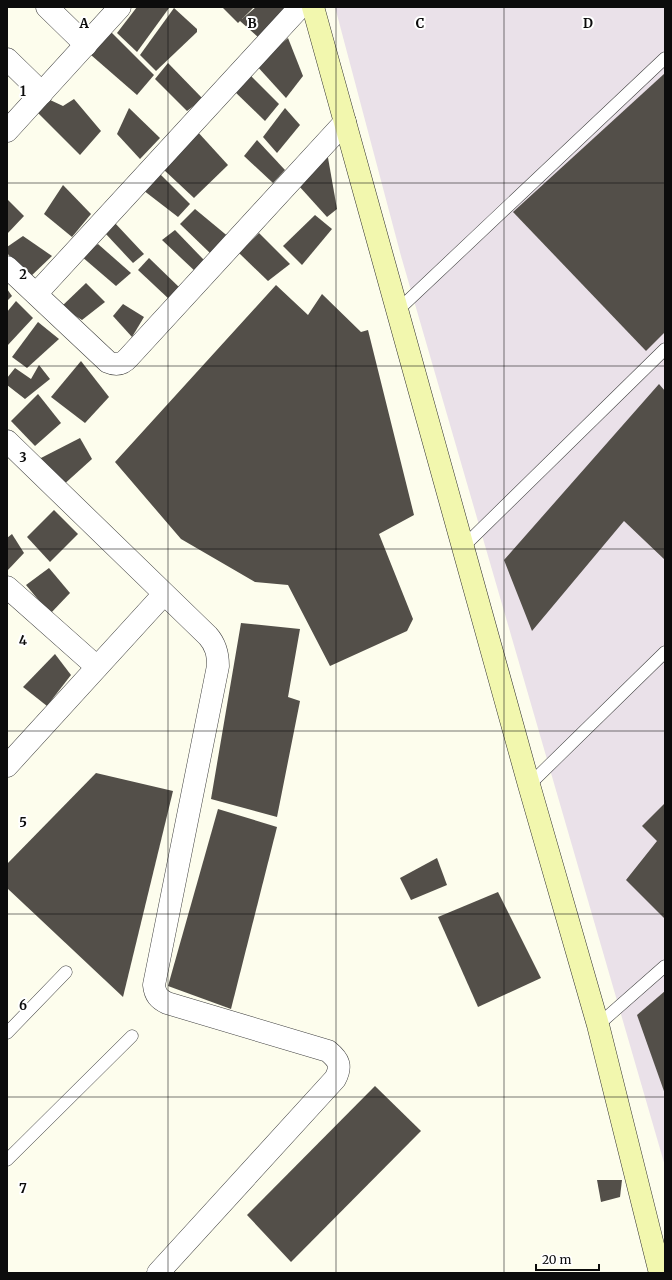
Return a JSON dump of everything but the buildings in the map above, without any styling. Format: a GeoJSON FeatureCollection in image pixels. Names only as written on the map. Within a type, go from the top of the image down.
{"type":"FeatureCollection","features":[{"type":"Feature","properties":{"kind":"street"},"geometry":{"type":"LineString","coordinates":[[47,7],[86,45]]}},
{"type":"Feature","properties":{"kind":"street"},"geometry":{"type":"LineString","coordinates":[[7,131],[120,7]]}},
{"type":"Feature","properties":{"kind":"street"},"geometry":{"type":"LineString","coordinates":[[36,294],[300,7]]}},
{"type":"Feature","properties":{"kind":"street"},"geometry":{"type":"LineString","coordinates":[[313,7],[529,786],[598,1025],[660,1273]]}},
{"type":"Feature","properties":{"kind":"street"},"geometry":{"type":"LineString","coordinates":[[7,59],[42,93]]}},
{"type":"Feature","properties":{"kind":"street"},"geometry":{"type":"LineString","coordinates":[[7,267],[108,362],[119,364],[125,361],[345,122]]}},
{"type":"Feature","properties":{"kind":"street"},"geometry":{"type":"LineString","coordinates":[[7,441],[214,643],[218,655],[218,666],[154,985],[155,992],[159,999],[167,1004],[328,1051],[339,1063],[338,1072],[335,1079],[158,1273]]}},
{"type":"Feature","properties":{"kind":"street"},"geometry":{"type":"LineString","coordinates":[[7,587],[97,667]]}},
{"type":"Feature","properties":{"kind":"street"},"geometry":{"type":"LineString","coordinates":[[11,754],[97,667],[164,594]]}},
{"type":"Feature","properties":{"kind":"lane"},"geometry":{"type":"LineString","coordinates":[[397,311],[665,58]]}},
{"type":"Feature","properties":{"kind":"lane"},"geometry":{"type":"LineString","coordinates":[[463,547],[665,349]]}},
{"type":"Feature","properties":{"kind":"lane"},"geometry":{"type":"LineString","coordinates":[[529,786],[665,652]]}},
{"type":"Feature","properties":{"kind":"lane"},"geometry":{"type":"LineString","coordinates":[[598,1025],[665,966]]}},
{"type":"Feature","properties":{"kind":"lane"},"geometry":{"type":"LineString","coordinates":[[7,1033],[66,972]]}},
{"type":"Feature","properties":{"kind":"lane"},"geometry":{"type":"LineString","coordinates":[[7,1160],[132,1036]]}},
{"type":"Feature","properties":{"kind":"shaded area"},"geometry":{"type":"Polygon","coordinates":[[[335,7],[665,7],[665,1166],[401,256],[335,7]]]}}]}
